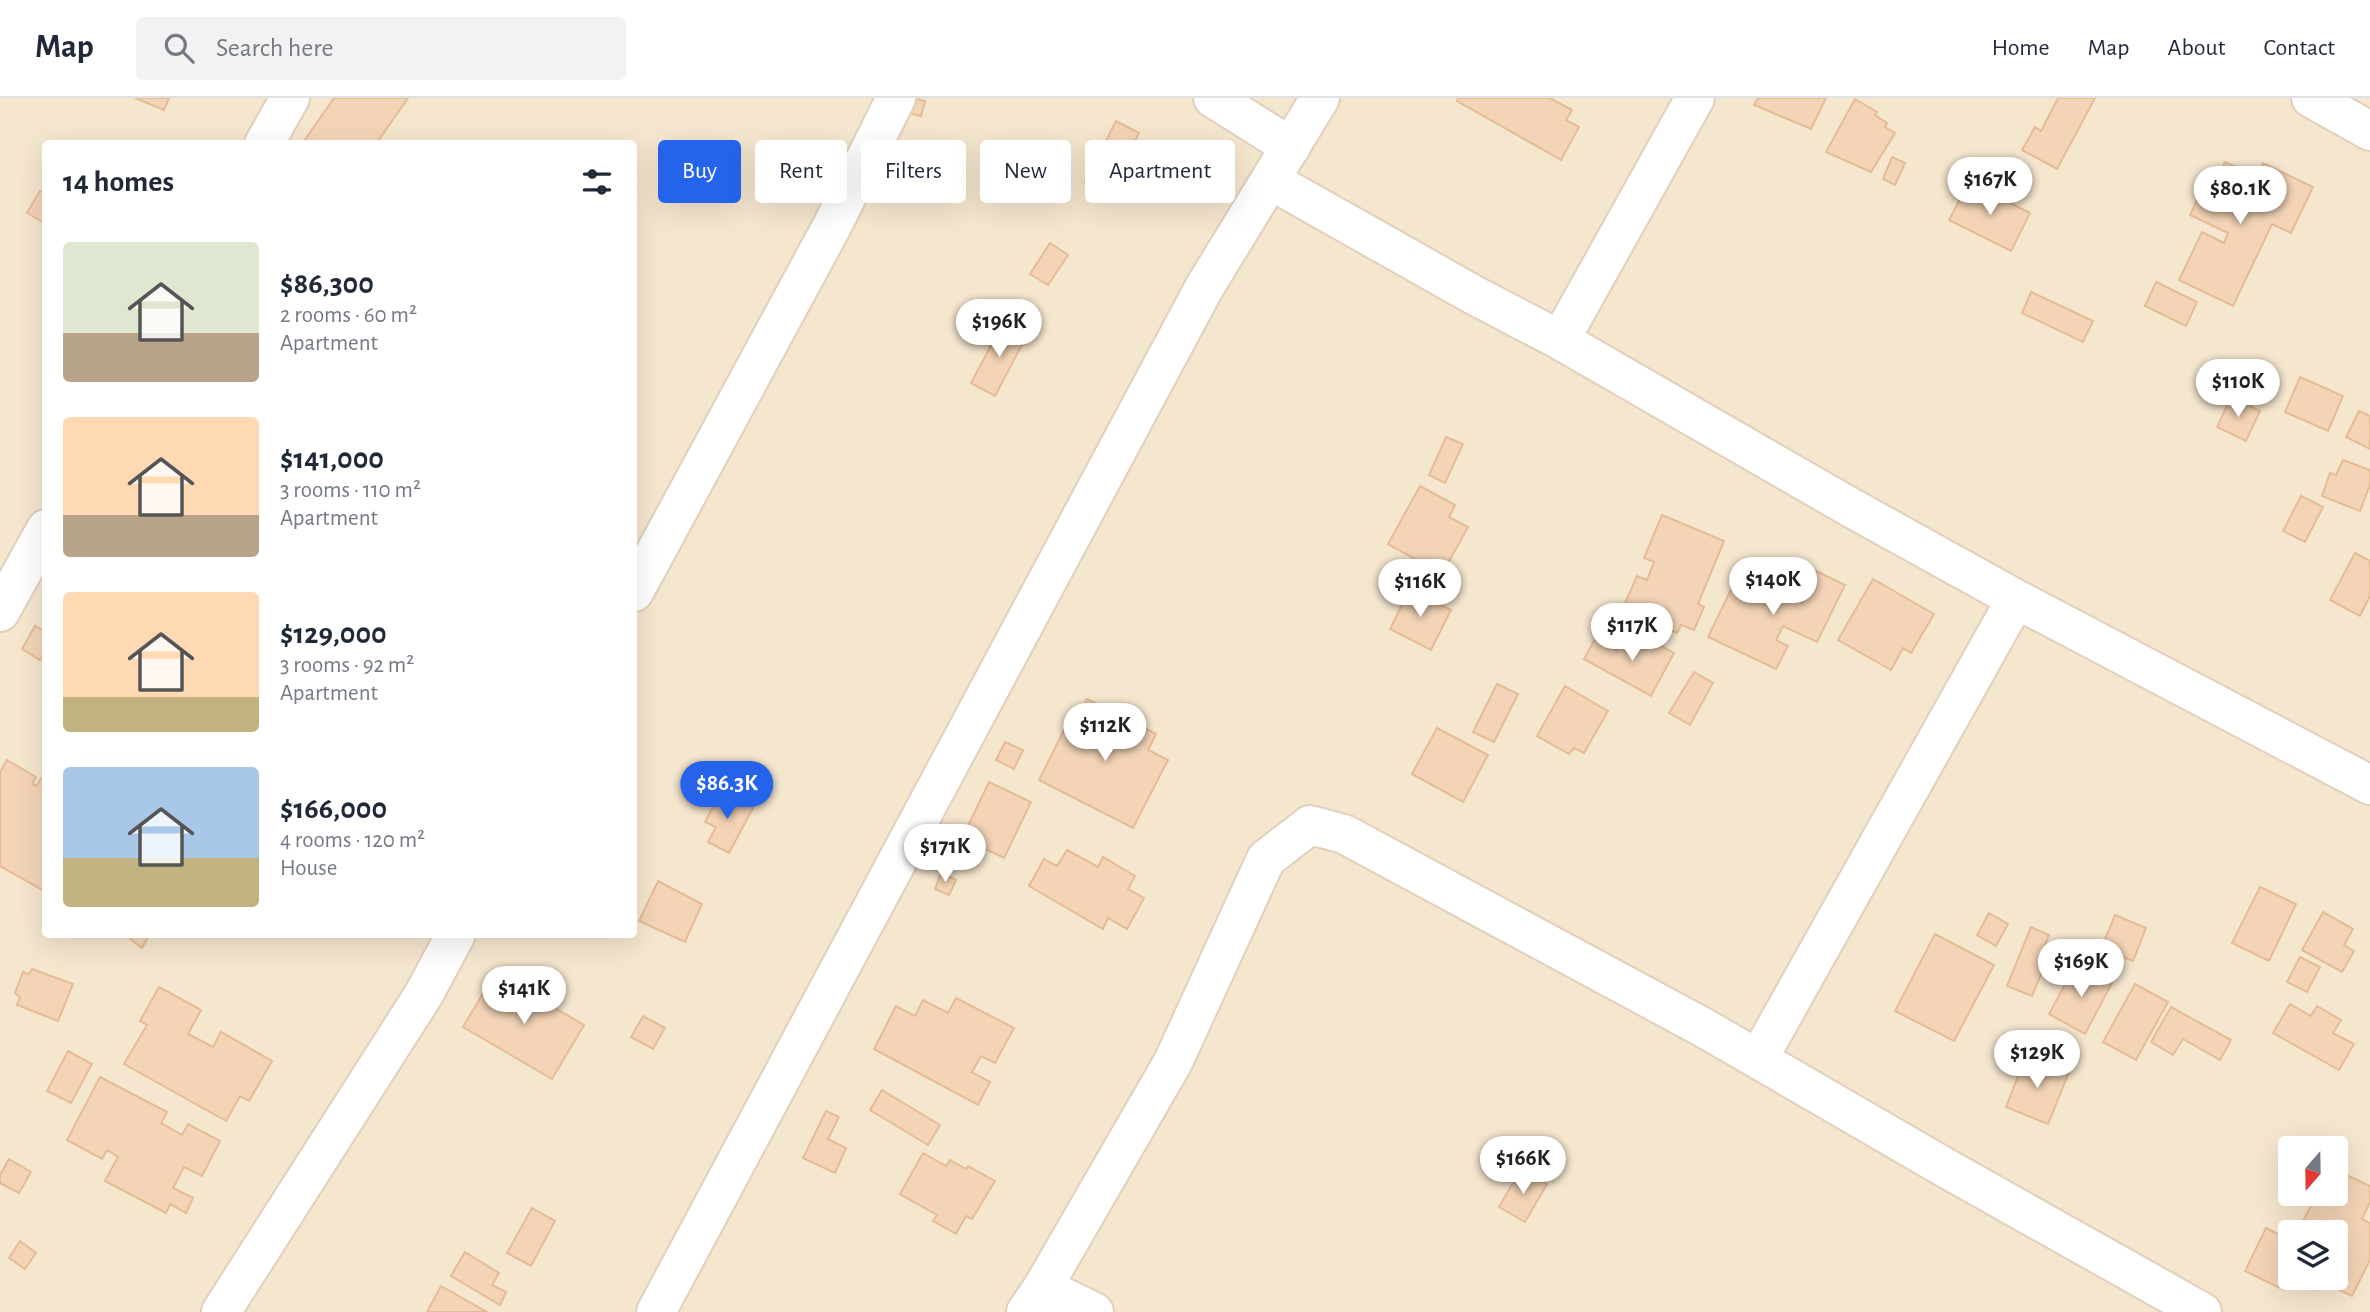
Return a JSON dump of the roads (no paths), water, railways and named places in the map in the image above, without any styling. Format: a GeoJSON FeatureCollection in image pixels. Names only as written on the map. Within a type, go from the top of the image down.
{"type":"FeatureCollection","features":[{"type":"Feature","properties":{"kind":"street"},"geometry":{"type":"LineString","coordinates":[[266,140],[290,98]]}},
{"type":"Feature","properties":{"kind":"street"},"geometry":{"type":"LineString","coordinates":[[637,586],[832,226],[896,98]]}},
{"type":"Feature","properties":{"kind":"street"},"geometry":{"type":"LineString","coordinates":[[1213,98],[1291,147]]}},
{"type":"Feature","properties":{"kind":"street"},"geometry":{"type":"LineString","coordinates":[[656,1312],[1204,288],[1320,98]]}},
{"type":"Feature","properties":{"kind":"street"},"geometry":{"type":"LineString","coordinates":[[1560,340],[1695,98]]}},
{"type":"Feature","properties":{"kind":"street"},"geometry":{"type":"LineString","coordinates":[[2311,98],[2370,131]]}},
{"type":"Feature","properties":{"kind":"street"},"geometry":{"type":"LineString","coordinates":[[1270,180],[1472,294],[1560,340],[1836,500],[2016,599],[2370,785]]}},
{"type":"Feature","properties":{"kind":"street"},"geometry":{"type":"LineString","coordinates":[[0,612],[42,536]]}},
{"type":"Feature","properties":{"kind":"street"},"geometry":{"type":"LineString","coordinates":[[1758,1059],[2016,599]]}},
{"type":"Feature","properties":{"kind":"street"},"geometry":{"type":"LineString","coordinates":[[1094,1312],[1035,1299],[1173,1062],[1266,859],[1310,825],[1344,834],[1706,1029],[2202,1312]]}},
{"type":"Feature","properties":{"kind":"street"},"geometry":{"type":"LineString","coordinates":[[221,1312],[425,994],[454,938]]}}]}
